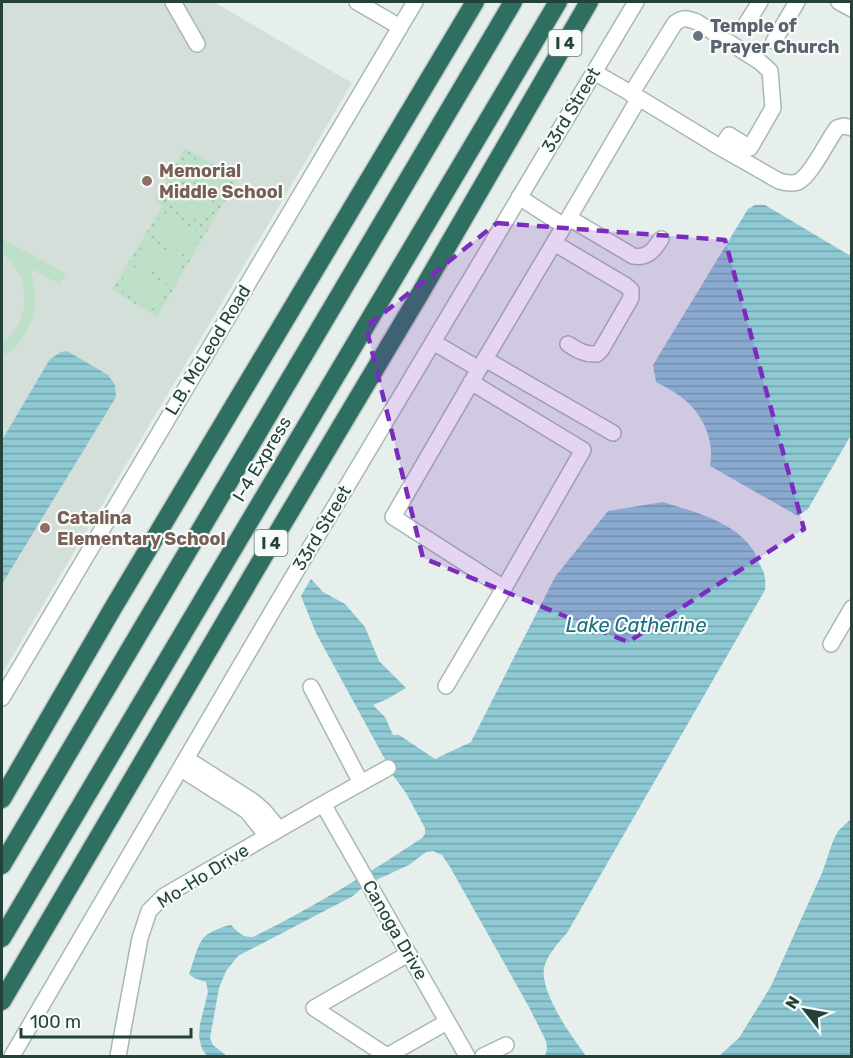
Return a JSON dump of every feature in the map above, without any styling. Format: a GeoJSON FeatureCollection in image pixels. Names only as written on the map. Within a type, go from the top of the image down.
{"type":"FeatureCollection","features":[{"type":"Feature","properties":{"kind":"highway"},"geometry":{"type":"LineString","coordinates":[[2,799],[473,2]]}},
{"type":"Feature","properties":{"kind":"highway","name":"I-4 Express"},"geometry":{"type":"LineString","coordinates":[[2,865],[513,2]]}},
{"type":"Feature","properties":{"kind":"highway","name":"I-4 Express"},"geometry":{"type":"LineString","coordinates":[[2,938],[558,2]]}},
{"type":"Feature","properties":{"kind":"highway","name":"I 4"},"geometry":{"type":"LineString","coordinates":[[2,1001],[421,292],[589,2]]}},
{"type":"Feature","properties":{"kind":"street"},"geometry":{"type":"LineString","coordinates":[[173,2],[197,44]]}},
{"type":"Feature","properties":{"kind":"street"},"geometry":{"type":"LineString","coordinates":[[357,2],[400,27]]}},
{"type":"Feature","properties":{"kind":"street","name":"L.B. McLeod Road"},"geometry":{"type":"LineString","coordinates":[[3,694],[415,2]]}},
{"type":"Feature","properties":{"kind":"street","name":"33rd Street"},"geometry":{"type":"LineString","coordinates":[[12,1056],[276,605],[636,2]]}},
{"type":"Feature","properties":{"kind":"street"},"geometry":{"type":"LineString","coordinates":[[746,24],[760,2]]}},
{"type":"Feature","properties":{"kind":"street"},"geometry":{"type":"LineString","coordinates":[[774,41],[797,2]]}},
{"type":"Feature","properties":{"kind":"street"},"geometry":{"type":"LineString","coordinates":[[839,2],[852,9]]}},
{"type":"Feature","properties":{"kind":"street"},"geometry":{"type":"LineString","coordinates":[[504,588],[393,517],[566,222],[675,23],[681,19],[687,18],[697,22],[760,62],[770,71],[773,108],[750,148],[725,141]]}},
{"type":"Feature","properties":{"kind":"street"},"geometry":{"type":"LineString","coordinates":[[594,72],[635,96],[725,141],[779,181],[790,184],[800,181],[807,173],[837,128],[844,126],[852,128]]}},
{"type":"Feature","properties":{"kind":"street"},"geometry":{"type":"LineString","coordinates":[[519,197],[633,256],[640,258],[648,255],[661,239]]}},
{"type":"Feature","properties":{"kind":"street"},"geometry":{"type":"LineString","coordinates":[[554,243],[631,290],[631,298],[597,354],[581,352],[568,344]]}},
{"type":"Feature","properties":{"kind":"street"},"geometry":{"type":"LineString","coordinates":[[433,342],[478,370],[583,450],[446,686]]}},
{"type":"Feature","properties":{"kind":"street"},"geometry":{"type":"LineString","coordinates":[[478,370],[613,433]]}},
{"type":"Feature","properties":{"kind":"street"},"geometry":{"type":"LineString","coordinates":[[831,644],[852,608]]}},
{"type":"Feature","properties":{"kind":"street"},"geometry":{"type":"LineString","coordinates":[[311,687],[361,783]]}},
{"type":"Feature","properties":{"kind":"street"},"geometry":{"type":"LineString","coordinates":[[184,764],[273,832]]}},
{"type":"Feature","properties":{"kind":"street","name":"Mo-Ho Drive"},"geometry":{"type":"LineString","coordinates":[[118,1056],[140,938],[149,911],[164,896],[388,768]]}},
{"type":"Feature","properties":{"kind":"street","name":"Canoga Drive"},"geometry":{"type":"LineString","coordinates":[[323,804],[467,1056]]}},
{"type":"Feature","properties":{"kind":"street"},"geometry":{"type":"LineString","coordinates":[[408,954],[314,1008],[387,1056],[447,1022]]}},
{"type":"Feature","properties":{"kind":"street"},"geometry":{"type":"LineString","coordinates":[[483,1056],[506,1046]]}},
{"type":"Feature","properties":{"kind":"highlighted area"},"geometry":{"type":"Polygon","coordinates":[[[497,223],[725,240],[804,529],[628,642],[423,558],[366,327],[497,223]]]}},
{"type":"Feature","properties":{"kind":"shaded area","name":"Memorial Middle School"},"geometry":{"type":"Polygon","coordinates":[[[2,2],[214,2],[352,83],[2,674],[2,2]]]}},
{"type":"Feature","properties":{"kind":"green space"},"geometry":{"type":"Polygon","coordinates":[[[185,148],[238,178],[157,317],[112,290],[162,206],[154,201],[185,148]]]}},
{"type":"Feature","properties":{"kind":"green space"},"geometry":{"type":"Polygon","coordinates":[[[191,157],[225,178],[215,195],[181,174],[191,157]]]}},
{"type":"Feature","properties":{"kind":"green space"},"geometry":{"type":"Polygon","coordinates":[[[176,184],[210,205],[200,222],[166,201],[176,184]]]}},
{"type":"Feature","properties":{"kind":"green space"},"geometry":{"type":"Polygon","coordinates":[[[163,212],[201,234],[188,256],[150,234],[163,212]]]}},
{"type":"Feature","properties":{"kind":"green space"},"geometry":{"type":"Polygon","coordinates":[[[2,239],[66,273],[60,284],[33,270],[31,273],[35,298],[32,321],[20,341],[2,357],[2,343],[19,323],[24,298],[19,273],[2,253],[2,239]]]}},
{"type":"Feature","properties":{"kind":"green space"},"geometry":{"type":"Polygon","coordinates":[[[147,239],[185,261],[172,283],[134,261],[147,239]]]}},
{"type":"Feature","properties":{"kind":"green space"},"geometry":{"type":"Polygon","coordinates":[[[131,265],[169,287],[156,310],[118,288],[131,265]]]}},
{"type":"Feature","properties":{"kind":"water"},"geometry":{"type":"Polygon","coordinates":[[[755,205],[765,205],[849,255],[851,254],[851,435],[808,509],[798,516],[710,466],[709,436],[700,418],[688,402],[656,382],[653,365],[748,209],[755,205]]]}},
{"type":"Feature","properties":{"kind":"water"},"geometry":{"type":"Polygon","coordinates":[[[67,351],[108,375],[115,385],[116,397],[2,584],[2,440],[50,359],[67,351]]]}},
{"type":"Feature","properties":{"kind":"water","name":"Lake Catherine"},"geometry":{"type":"Polygon","coordinates":[[[663,502],[712,519],[745,540],[755,553],[765,576],[765,590],[567,933],[553,949],[545,963],[544,978],[552,1002],[586,1056],[545,1056],[546,1041],[529,1007],[450,867],[442,855],[433,851],[426,852],[409,865],[365,885],[353,896],[238,956],[226,971],[219,988],[210,1038],[213,1045],[227,1056],[207,1056],[202,1049],[199,1037],[208,992],[206,982],[189,974],[204,937],[231,925],[243,935],[253,937],[339,890],[425,834],[425,828],[406,793],[390,771],[316,633],[301,596],[311,579],[323,592],[345,604],[365,627],[379,661],[406,688],[373,705],[385,717],[393,735],[399,735],[435,759],[471,742],[555,577],[608,511],[663,502]]]}},
{"type":"Feature","properties":{"kind":"water"},"geometry":{"type":"Polygon","coordinates":[[[851,819],[851,1056],[719,1056],[739,1038],[771,986],[822,873],[833,841],[838,831],[851,819]]]}},
{"type":"Feature","properties":{"kind":"place","name":"Temple of Prayer Church"},"geometry":{"type":"Point","coordinates":[698,36]}},
{"type":"Feature","properties":{"kind":"place","name":"Memorial Middle School"},"geometry":{"type":"Point","coordinates":[147,181]}},
{"type":"Feature","properties":{"kind":"place","name":"Catalina Elementary School"},"geometry":{"type":"Point","coordinates":[45,528]}}]}
